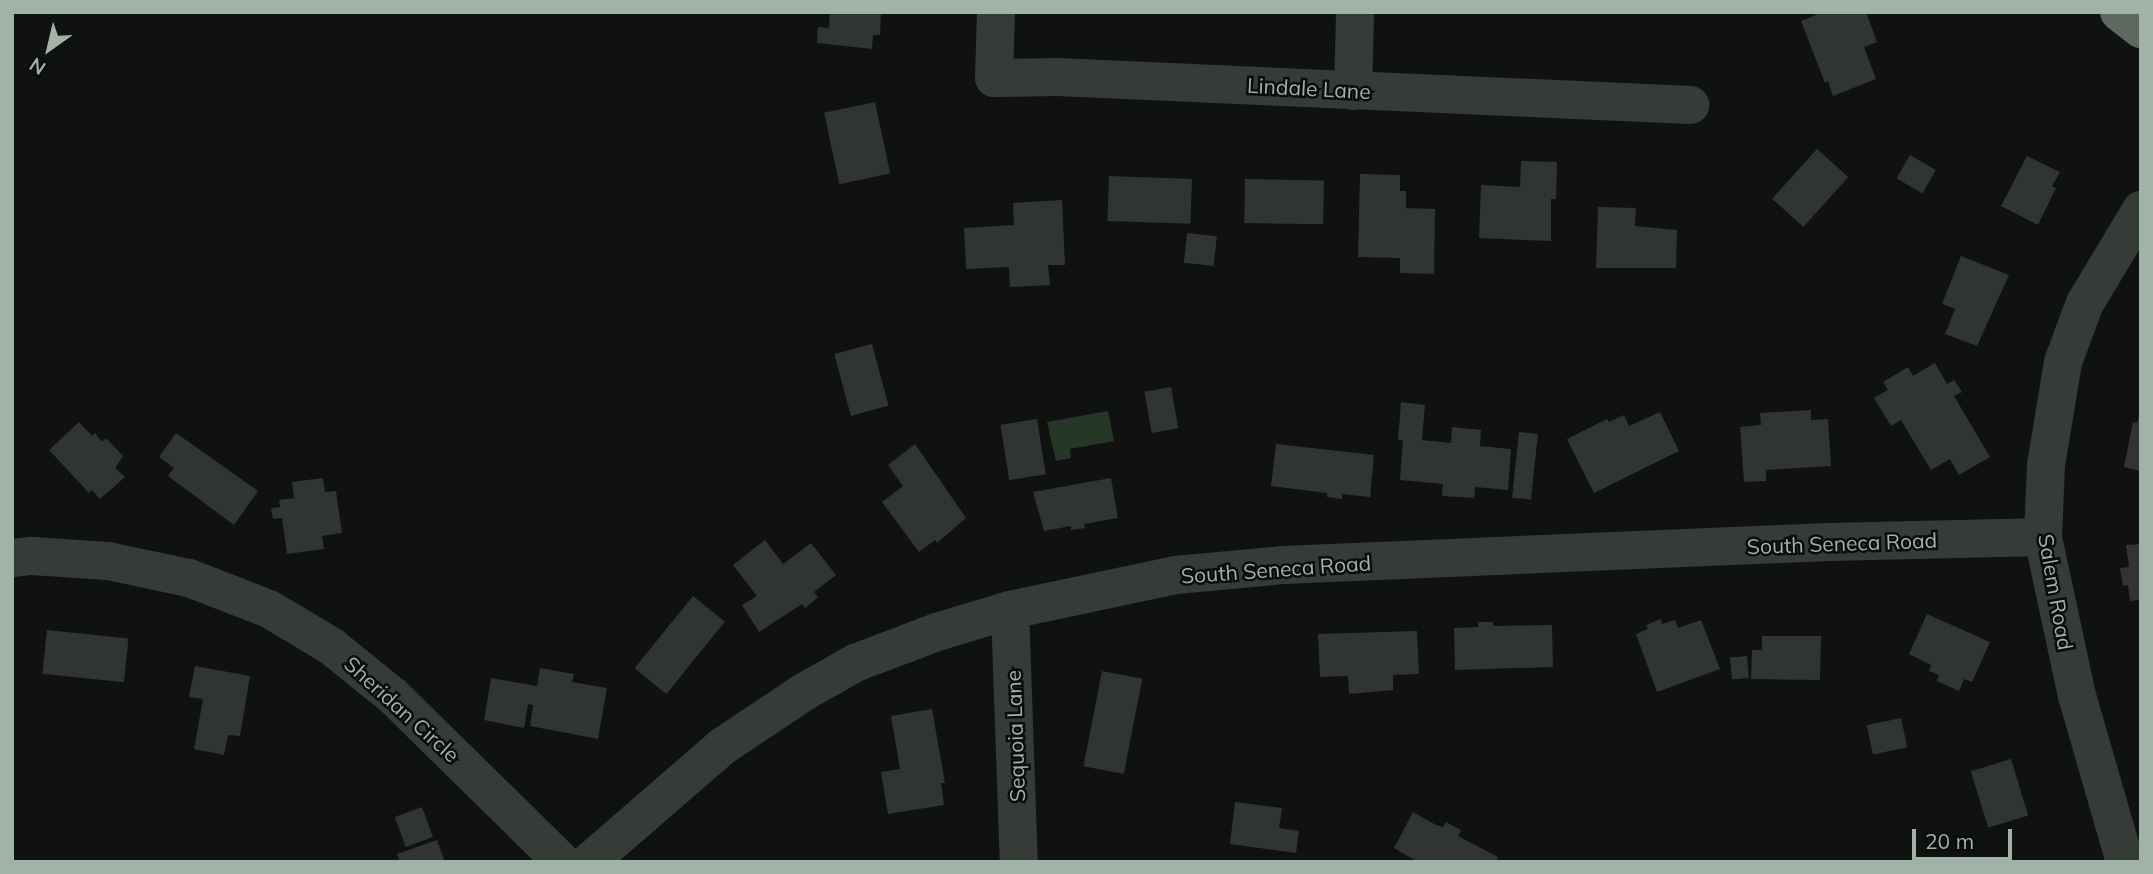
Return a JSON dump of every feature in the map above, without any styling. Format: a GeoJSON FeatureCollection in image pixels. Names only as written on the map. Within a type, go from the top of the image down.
{"type":"FeatureCollection","features":[{"type":"Feature","properties":{"kind":"highway"},"geometry":{"type":"LineString","coordinates":[[2119,12],[2141,29]]}},
{"type":"Feature","properties":{"kind":"street","name":"Lindale Lane"},"geometry":{"type":"LineString","coordinates":[[996,12],[994,78],[1057,77],[1690,105]]}},
{"type":"Feature","properties":{"kind":"street"},"geometry":{"type":"LineString","coordinates":[[1353,90],[1356,12]]}},
{"type":"Feature","properties":{"kind":"street","name":"Salem Road"},"geometry":{"type":"LineString","coordinates":[[2125,862],[2082,717],[2059,624],[2043,537],[2046,464],[2063,362],[2085,303],[2141,210]]}},
{"type":"Feature","properties":{"kind":"street","name":"South Seneca Road"},"geometry":{"type":"LineString","coordinates":[[589,862],[723,746],[804,692],[855,663],[937,632],[1010,610],[1176,575],[1283,565],[1829,542],[2043,537]]}},
{"type":"Feature","properties":{"kind":"street","name":"Sheridan Circle"},"geometry":{"type":"LineString","coordinates":[[12,558],[32,556],[108,561],[189,578],[269,609],[331,646],[393,696],[562,862]]}},
{"type":"Feature","properties":{"kind":"street","name":"Sequoia Lane"},"geometry":{"type":"LineString","coordinates":[[1010,610],[1019,862]]}},
{"type":"Feature","properties":{"kind":"shaded area"},"geometry":{"type":"Polygon","coordinates":[[[1108,411],[1114,441],[1070,449],[1071,458],[1056,461],[1047,422],[1108,411]]]}},
{"type":"Feature","properties":{"kind":"building"},"geometry":{"type":"Polygon","coordinates":[[[830,12],[881,12],[880,35],[873,35],[872,49],[817,43],[818,27],[829,28],[830,12]]]}},
{"type":"Feature","properties":{"kind":"building"},"geometry":{"type":"Polygon","coordinates":[[[1823,12],[1866,12],[1877,42],[1864,47],[1876,79],[1833,96],[1828,81],[1825,83],[1801,21],[1823,12]]]}},
{"type":"Feature","properties":{"kind":"building"},"geometry":{"type":"Polygon","coordinates":[[[875,102],[890,173],[839,184],[824,113],[875,102]]]}},
{"type":"Feature","properties":{"kind":"building"},"geometry":{"type":"Polygon","coordinates":[[[1817,149],[1848,177],[1803,227],[1772,199],[1817,149]]]}},
{"type":"Feature","properties":{"kind":"building"},"geometry":{"type":"Polygon","coordinates":[[[1910,155],[1936,170],[1922,193],[1896,178],[1910,155]]]}},
{"type":"Feature","properties":{"kind":"building"},"geometry":{"type":"Polygon","coordinates":[[[2027,156],[2060,172],[2052,186],[2056,188],[2038,225],[2001,206],[2027,156]]]}},
{"type":"Feature","properties":{"kind":"building"},"geometry":{"type":"Polygon","coordinates":[[[1521,161],[1557,162],[1556,199],[1551,199],[1551,241],[1479,238],[1481,185],[1520,187],[1521,161]]]}},
{"type":"Feature","properties":{"kind":"building"},"geometry":{"type":"Polygon","coordinates":[[[1360,174],[1400,175],[1400,191],[1406,191],[1406,208],[1435,209],[1434,274],[1400,273],[1400,258],[1358,257],[1360,174]]]}},
{"type":"Feature","properties":{"kind":"building"},"geometry":{"type":"Polygon","coordinates":[[[1109,176],[1192,179],[1190,224],[1107,221],[1109,176]]]}},
{"type":"Feature","properties":{"kind":"building"},"geometry":{"type":"Polygon","coordinates":[[[1245,179],[1324,180],[1323,224],[1244,223],[1245,179]]]}},
{"type":"Feature","properties":{"kind":"building"},"geometry":{"type":"Polygon","coordinates":[[[1062,200],[1065,265],[1048,265],[1050,285],[1010,287],[1009,267],[966,269],[964,228],[1014,225],[1013,203],[1062,200]]]}},
{"type":"Feature","properties":{"kind":"building"},"geometry":{"type":"Polygon","coordinates":[[[1598,207],[1636,208],[1635,226],[1677,230],[1676,268],[1596,268],[1598,207]]]}},
{"type":"Feature","properties":{"kind":"building"},"geometry":{"type":"Polygon","coordinates":[[[1187,233],[1217,236],[1214,266],[1184,263],[1187,233]]]}},
{"type":"Feature","properties":{"kind":"building"},"geometry":{"type":"Polygon","coordinates":[[[1961,256],[2009,275],[1977,346],[1945,334],[1955,309],[1942,304],[1961,256]]]}},
{"type":"Feature","properties":{"kind":"building"},"geometry":{"type":"Polygon","coordinates":[[[872,344],[889,406],[851,416],[834,354],[872,344]]]}},
{"type":"Feature","properties":{"kind":"building"},"geometry":{"type":"Polygon","coordinates":[[[1935,363],[1947,384],[1954,380],[1962,392],[1954,396],[1990,457],[1959,475],[1950,459],[1931,470],[1901,420],[1891,426],[1874,398],[1888,390],[1883,382],[1908,367],[1913,376],[1935,363]]]}},
{"type":"Feature","properties":{"kind":"building"},"geometry":{"type":"Polygon","coordinates":[[[1171,387],[1178,428],[1152,433],[1144,392],[1171,387]]]}},
{"type":"Feature","properties":{"kind":"building"},"geometry":{"type":"Polygon","coordinates":[[[1401,402],[1425,405],[1422,440],[1451,443],[1452,427],[1481,430],[1480,446],[1511,449],[1508,490],[1475,487],[1474,498],[1442,496],[1443,484],[1400,480],[1403,440],[1398,440],[1401,402]]]}},
{"type":"Feature","properties":{"kind":"building"},"geometry":{"type":"Polygon","coordinates":[[[1811,410],[1811,420],[1828,419],[1831,466],[1766,470],[1766,481],[1744,482],[1740,427],[1761,425],[1760,413],[1811,410]]]}},
{"type":"Feature","properties":{"kind":"building"},"geometry":{"type":"Polygon","coordinates":[[[2140,411],[2141,471],[2124,467],[2133,422],[2137,423],[2140,411]]]}},
{"type":"Feature","properties":{"kind":"building"},"geometry":{"type":"Polygon","coordinates":[[[1660,412],[1679,451],[1594,493],[1567,439],[1607,419],[1609,422],[1624,415],[1629,426],[1660,412]]]}},
{"type":"Feature","properties":{"kind":"building"},"geometry":{"type":"Polygon","coordinates":[[[1037,419],[1046,474],[1009,480],[1000,425],[1037,419]]]}},
{"type":"Feature","properties":{"kind":"building"},"geometry":{"type":"Polygon","coordinates":[[[79,422],[92,436],[95,433],[102,442],[106,438],[123,456],[115,468],[125,477],[100,499],[92,490],[89,493],[49,450],[79,422]]]}},
{"type":"Feature","properties":{"kind":"building"},"geometry":{"type":"Polygon","coordinates":[[[1519,432],[1538,434],[1531,500],[1512,498],[1519,432]]]}},
{"type":"Feature","properties":{"kind":"building"},"geometry":{"type":"Polygon","coordinates":[[[176,433],[258,491],[234,525],[168,476],[174,468],[159,457],[176,433]]]}},
{"type":"Feature","properties":{"kind":"building"},"geometry":{"type":"Polygon","coordinates":[[[915,444],[966,518],[937,543],[935,540],[919,552],[882,502],[903,486],[888,465],[915,444]]]}},
{"type":"Feature","properties":{"kind":"building"},"geometry":{"type":"Polygon","coordinates":[[[1276,444],[1374,455],[1370,497],[1342,494],[1342,499],[1327,497],[1327,493],[1271,486],[1276,444]]]}},
{"type":"Feature","properties":{"kind":"building"},"geometry":{"type":"Polygon","coordinates":[[[323,478],[325,492],[336,491],[342,533],[322,536],[324,549],[287,554],[282,518],[273,519],[271,508],[280,507],[279,500],[294,498],[292,482],[323,478]]]}},
{"type":"Feature","properties":{"kind":"building"},"geometry":{"type":"Polygon","coordinates":[[[1111,478],[1118,518],[1084,524],[1085,528],[1071,530],[1071,526],[1044,531],[1033,492],[1111,478]]]}},
{"type":"Feature","properties":{"kind":"building"},"geometry":{"type":"Polygon","coordinates":[[[765,540],[783,564],[811,543],[836,575],[814,592],[818,597],[805,608],[802,604],[759,632],[742,605],[757,596],[733,565],[765,540]]]}},
{"type":"Feature","properties":{"kind":"building"},"geometry":{"type":"Polygon","coordinates":[[[2141,544],[2141,600],[2130,601],[2128,585],[2123,586],[2120,568],[2129,567],[2126,545],[2141,544]]]}},
{"type":"Feature","properties":{"kind":"building"},"geometry":{"type":"Polygon","coordinates":[[[693,596],[725,622],[666,694],[634,668],[693,596]]]}},
{"type":"Feature","properties":{"kind":"building"},"geometry":{"type":"Polygon","coordinates":[[[1927,614],[1990,642],[1972,682],[1964,679],[1959,691],[1937,681],[1939,675],[1929,671],[1931,665],[1909,654],[1927,614]]]}},
{"type":"Feature","properties":{"kind":"building"},"geometry":{"type":"Polygon","coordinates":[[[1661,619],[1662,624],[1675,620],[1678,628],[1701,620],[1720,669],[1657,692],[1636,634],[1648,629],[1646,625],[1661,619]]]}},
{"type":"Feature","properties":{"kind":"building"},"geometry":{"type":"Polygon","coordinates":[[[1478,622],[1493,622],[1493,626],[1552,625],[1553,667],[1455,670],[1454,628],[1478,627],[1478,622]]]}},
{"type":"Feature","properties":{"kind":"building"},"geometry":{"type":"Polygon","coordinates":[[[47,630],[129,639],[124,682],[42,674],[47,630]]]}},
{"type":"Feature","properties":{"kind":"building"},"geometry":{"type":"Polygon","coordinates":[[[1417,631],[1419,674],[1393,675],[1393,690],[1349,694],[1348,676],[1320,677],[1318,634],[1417,631]]]}},
{"type":"Feature","properties":{"kind":"building"},"geometry":{"type":"Polygon","coordinates":[[[1762,636],[1821,636],[1820,680],[1751,679],[1752,650],[1762,650],[1762,636]]]}},
{"type":"Feature","properties":{"kind":"building"},"geometry":{"type":"Polygon","coordinates":[[[1747,656],[1749,678],[1732,679],[1730,657],[1747,656]]]}},
{"type":"Feature","properties":{"kind":"building"},"geometry":{"type":"Polygon","coordinates":[[[195,666],[250,676],[240,736],[228,735],[224,755],[194,749],[203,699],[189,697],[195,666]]]}},
{"type":"Feature","properties":{"kind":"building"},"geometry":{"type":"Polygon","coordinates":[[[540,668],[574,674],[572,682],[607,688],[598,739],[530,726],[533,705],[528,704],[524,728],[484,720],[491,678],[537,686],[540,668]]]}},
{"type":"Feature","properties":{"kind":"building"},"geometry":{"type":"Polygon","coordinates":[[[1102,671],[1142,679],[1124,774],[1083,766],[1102,671]]]}},
{"type":"Feature","properties":{"kind":"building"},"geometry":{"type":"Polygon","coordinates":[[[932,709],[945,783],[941,783],[944,805],[888,814],[881,772],[900,769],[891,716],[932,709]]]}},
{"type":"Feature","properties":{"kind":"building"},"geometry":{"type":"Polygon","coordinates":[[[1901,718],[1907,747],[1873,755],[1867,725],[1901,718]]]}},
{"type":"Feature","properties":{"kind":"building"},"geometry":{"type":"Polygon","coordinates":[[[2011,759],[2028,815],[1988,828],[1971,771],[2011,759]]]}},
{"type":"Feature","properties":{"kind":"building"},"geometry":{"type":"Polygon","coordinates":[[[1235,802],[1282,808],[1279,828],[1299,831],[1296,853],[1230,844],[1235,802]]]}},
{"type":"Feature","properties":{"kind":"building"},"geometry":{"type":"Polygon","coordinates":[[[422,807],[433,837],[406,847],[395,817],[422,807]]]}},
{"type":"Feature","properties":{"kind":"building"},"geometry":{"type":"Polygon","coordinates":[[[1413,812],[1436,825],[1443,827],[1446,822],[1461,830],[1458,836],[1498,857],[1496,862],[1418,862],[1394,848],[1413,812]]]}},
{"type":"Feature","properties":{"kind":"building"},"geometry":{"type":"Polygon","coordinates":[[[437,840],[445,862],[400,862],[397,854],[437,840]]]}}]}
